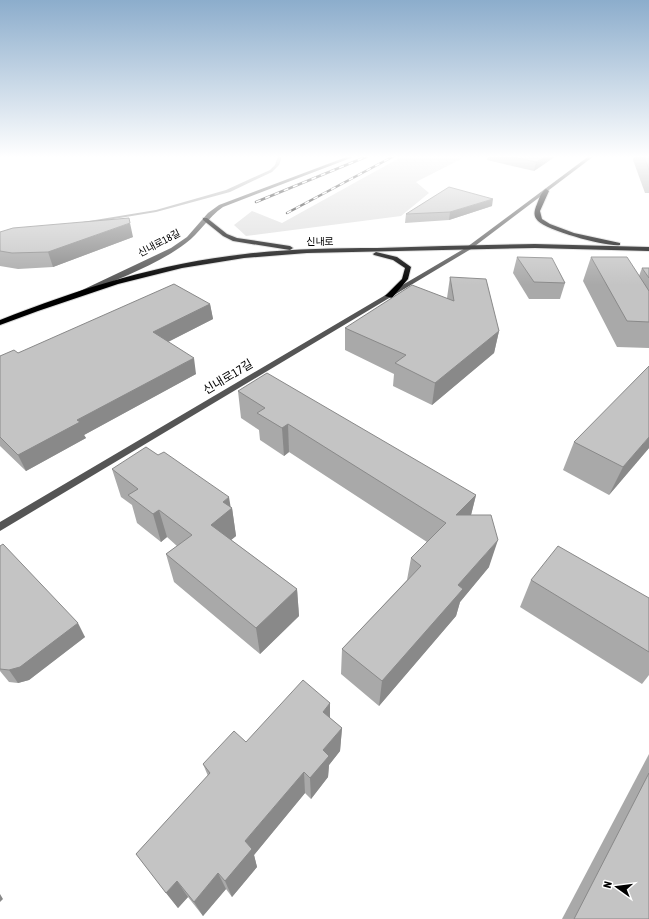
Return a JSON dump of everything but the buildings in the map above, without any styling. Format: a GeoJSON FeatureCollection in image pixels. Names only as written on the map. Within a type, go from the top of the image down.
{"type":"FeatureCollection","features":[{"type":"Feature","properties":{"kind":"main road"},"geometry":{"type":"LineString","coordinates":[[543,199],[537,215],[541,221],[551,228],[639,249]]}},
{"type":"Feature","properties":{"kind":"main road"},"geometry":{"type":"LineString","coordinates":[[205,219],[225,235],[239,241],[308,251]]}},
{"type":"Feature","properties":{"kind":"main road","name":"신내로"},"geometry":{"type":"LineString","coordinates":[[0,323],[116,282],[182,266],[244,256],[308,251],[535,246],[649,249]]}},
{"type":"Feature","properties":{"kind":"main road"},"geometry":{"type":"LineString","coordinates":[[346,251],[387,256],[406,265],[408,270],[407,276],[389,296]]}},
{"type":"Feature","properties":{"kind":"street","name":"신내로18길"},"geometry":{"type":"LineString","coordinates":[[76,295],[167,253],[189,239],[205,219],[216,209],[238,199]]}},
{"type":"Feature","properties":{"kind":"street","name":"신내로17길"},"geometry":{"type":"LineString","coordinates":[[0,527],[469,248],[535,199]]}},
{"type":"Feature","properties":{"kind":"shaded area"},"geometry":{"type":"Polygon","coordinates":[[[326,199],[422,199],[401,216],[246,236],[234,225],[252,211],[282,223],[326,199]]]}},
{"type":"Feature","properties":{"kind":"waterway"},"geometry":{"type":"LineString","coordinates":[[83,223],[156,211],[200,199]]}},
{"type":"Feature","properties":{"kind":"railway"},"geometry":{"type":"LineString","coordinates":[[256,202],[264,199]]}},
{"type":"Feature","properties":{"kind":"railway"},"geometry":{"type":"LineString","coordinates":[[287,213],[313,199]]}}]}
